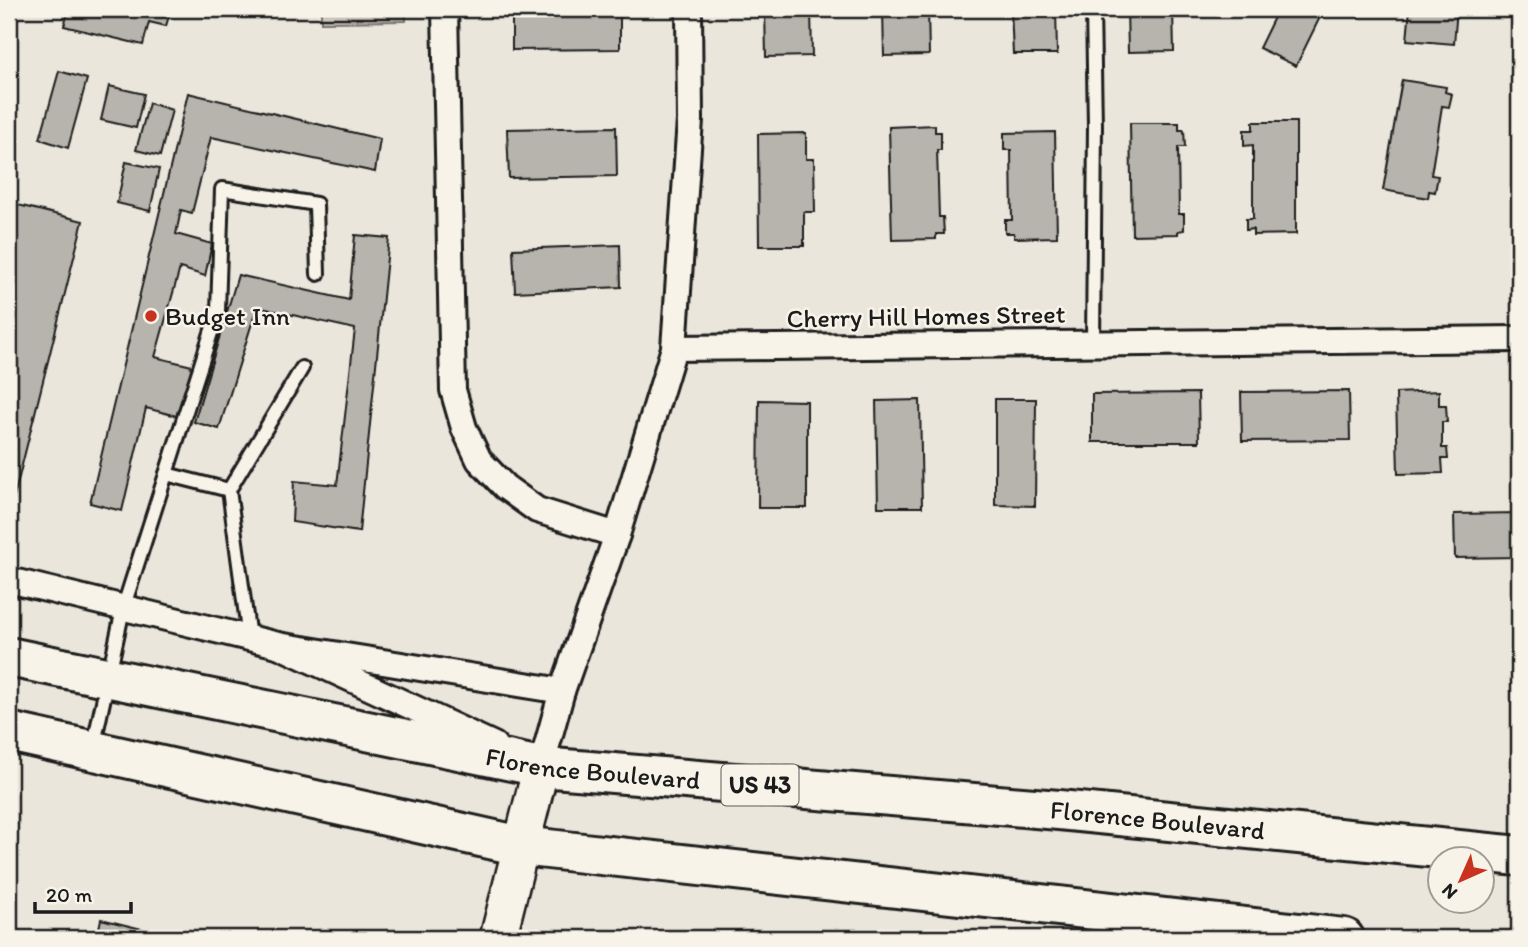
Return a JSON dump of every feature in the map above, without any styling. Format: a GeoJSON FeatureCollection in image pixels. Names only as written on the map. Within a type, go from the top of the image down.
{"type":"FeatureCollection","features":[{"type":"Feature","properties":{"kind":"highway","name":"Florence Boulevard"},"geometry":{"type":"LineString","coordinates":[[9,657],[541,767],[1059,810],[1519,856]]}},
{"type":"Feature","properties":{"kind":"highway"},"geometry":{"type":"LineString","coordinates":[[9,732],[521,846],[1344,938]]}},
{"type":"Feature","properties":{"kind":"street"},"geometry":{"type":"LineString","coordinates":[[445,9],[453,390],[464,428],[479,460],[505,487],[537,510],[617,535]]}},
{"type":"Feature","properties":{"kind":"street"},"geometry":{"type":"LineString","coordinates":[[498,938],[562,691],[617,535],[674,348],[690,120],[689,9]]}},
{"type":"Feature","properties":{"kind":"street","name":"Cherry Hill Homes Street"},"geometry":{"type":"LineString","coordinates":[[674,348],[1519,340]]}},
{"type":"Feature","properties":{"kind":"street"},"geometry":{"type":"LineString","coordinates":[[9,580],[123,610],[278,645],[562,691]]}},
{"type":"Feature","properties":{"kind":"street"},"geometry":{"type":"LineString","coordinates":[[278,645],[541,767]]}},
{"type":"Feature","properties":{"kind":"lane"},"geometry":{"type":"LineString","coordinates":[[1093,9],[1093,344]]}},
{"type":"Feature","properties":{"kind":"lane"},"geometry":{"type":"LineString","coordinates":[[92,752],[123,610],[218,311],[222,189],[316,204],[318,274]]}},
{"type":"Feature","properties":{"kind":"lane"},"geometry":{"type":"LineString","coordinates":[[249,638],[229,490],[302,368]]}},
{"type":"Feature","properties":{"kind":"lane"},"geometry":{"type":"LineString","coordinates":[[166,474],[229,490]]}},
{"type":"Feature","properties":{"kind":"shaded area"},"geometry":{"type":"Polygon","coordinates":[[[321,9],[405,9],[406,21],[321,22],[321,9]]]}},
{"type":"Feature","properties":{"kind":"building"},"geometry":{"type":"Polygon","coordinates":[[[69,9],[158,9],[170,12],[166,26],[149,22],[143,45],[64,26],[69,9]]]}},
{"type":"Feature","properties":{"kind":"building"},"geometry":{"type":"Polygon","coordinates":[[[512,9],[620,9],[620,49],[512,50],[512,9]]]}},
{"type":"Feature","properties":{"kind":"building"},"geometry":{"type":"Polygon","coordinates":[[[765,9],[811,9],[812,56],[766,57],[765,9]]]}},
{"type":"Feature","properties":{"kind":"building"},"geometry":{"type":"Polygon","coordinates":[[[883,9],[928,9],[929,55],[884,56],[883,9]]]}},
{"type":"Feature","properties":{"kind":"building"},"geometry":{"type":"Polygon","coordinates":[[[1011,9],[1056,9],[1057,54],[1013,54],[1011,9]]]}},
{"type":"Feature","properties":{"kind":"building"},"geometry":{"type":"Polygon","coordinates":[[[1127,9],[1173,9],[1174,51],[1128,52],[1127,9]]]}},
{"type":"Feature","properties":{"kind":"building"},"geometry":{"type":"Polygon","coordinates":[[[1278,9],[1324,9],[1296,66],[1259,48],[1278,9]]]}},
{"type":"Feature","properties":{"kind":"building"},"geometry":{"type":"Polygon","coordinates":[[[1410,9],[1457,9],[1454,44],[1407,40],[1410,9]]]}},
{"type":"Feature","properties":{"kind":"building"},"geometry":{"type":"Polygon","coordinates":[[[59,71],[87,79],[68,148],[40,139],[59,71]]]}},
{"type":"Feature","properties":{"kind":"building"},"geometry":{"type":"Polygon","coordinates":[[[1402,80],[1446,87],[1445,92],[1452,94],[1449,107],[1442,106],[1431,175],[1438,176],[1435,192],[1429,191],[1428,198],[1383,190],[1402,80]]]}},
{"type":"Feature","properties":{"kind":"building"},"geometry":{"type":"Polygon","coordinates":[[[109,86],[144,94],[136,128],[101,120],[109,86]]]}},
{"type":"Feature","properties":{"kind":"building","name":"Budget Inn"},"geometry":{"type":"Polygon","coordinates":[[[188,93],[380,139],[375,172],[211,137],[192,213],[181,210],[176,234],[212,244],[205,276],[180,268],[155,357],[192,366],[180,417],[146,408],[122,511],[90,503],[188,93]]]}},
{"type":"Feature","properties":{"kind":"building"},"geometry":{"type":"Polygon","coordinates":[[[149,103],[172,110],[160,156],[136,150],[149,103]]]}},
{"type":"Feature","properties":{"kind":"building"},"geometry":{"type":"Polygon","coordinates":[[[1253,122],[1296,122],[1296,234],[1253,235],[1253,229],[1246,230],[1246,219],[1253,219],[1253,145],[1244,146],[1244,130],[1253,130],[1253,122]]]}},
{"type":"Feature","properties":{"kind":"building"},"geometry":{"type":"Polygon","coordinates":[[[1130,123],[1179,123],[1179,130],[1184,130],[1185,147],[1178,147],[1179,214],[1184,214],[1184,230],[1178,231],[1178,234],[1132,235],[1130,123]]]}},
{"type":"Feature","properties":{"kind":"building"},"geometry":{"type":"Polygon","coordinates":[[[935,125],[935,132],[941,132],[941,150],[937,150],[939,217],[943,217],[944,234],[936,234],[936,239],[892,240],[889,127],[935,125]]]}},
{"type":"Feature","properties":{"kind":"building"},"geometry":{"type":"Polygon","coordinates":[[[616,127],[617,176],[509,178],[507,129],[616,127]]]}},
{"type":"Feature","properties":{"kind":"building"},"geometry":{"type":"Polygon","coordinates":[[[1055,132],[1057,237],[1014,238],[1014,233],[1005,233],[1005,220],[1012,220],[1011,150],[1004,150],[1004,133],[1055,132]]]}},
{"type":"Feature","properties":{"kind":"building"},"geometry":{"type":"Polygon","coordinates":[[[806,133],[806,159],[814,159],[815,212],[804,212],[804,246],[759,246],[758,134],[806,133]]]}},
{"type":"Feature","properties":{"kind":"building"},"geometry":{"type":"Polygon","coordinates":[[[126,162],[159,169],[150,211],[117,203],[126,162]]]}},
{"type":"Feature","properties":{"kind":"building"},"geometry":{"type":"Polygon","coordinates":[[[10,203],[83,221],[9,509],[10,203]]]}},
{"type":"Feature","properties":{"kind":"building","name":"Budget Inn"},"geometry":{"type":"Polygon","coordinates":[[[355,235],[389,238],[359,532],[292,522],[294,481],[337,485],[355,329],[257,307],[219,429],[194,422],[238,275],[349,300],[355,235]]]}},
{"type":"Feature","properties":{"kind":"building"},"geometry":{"type":"Polygon","coordinates":[[[620,245],[621,287],[515,292],[513,249],[620,245]]]}},
{"type":"Feature","properties":{"kind":"building"},"geometry":{"type":"Polygon","coordinates":[[[1349,391],[1350,440],[1242,441],[1241,392],[1349,391]]]}},
{"type":"Feature","properties":{"kind":"building"},"geometry":{"type":"Polygon","coordinates":[[[1439,391],[1439,405],[1446,405],[1447,422],[1442,422],[1442,448],[1447,448],[1448,459],[1442,459],[1443,473],[1398,474],[1396,393],[1439,391]]]}},
{"type":"Feature","properties":{"kind":"building"},"geometry":{"type":"Polygon","coordinates":[[[1198,393],[1199,442],[1092,442],[1092,394],[1198,393]]]}},
{"type":"Feature","properties":{"kind":"building"},"geometry":{"type":"Polygon","coordinates":[[[995,399],[1036,399],[1035,506],[995,505],[995,399]]]}},
{"type":"Feature","properties":{"kind":"building"},"geometry":{"type":"Polygon","coordinates":[[[759,400],[807,401],[807,508],[758,508],[759,400]]]}},
{"type":"Feature","properties":{"kind":"building"},"geometry":{"type":"Polygon","coordinates":[[[920,400],[922,507],[878,507],[876,401],[920,400]]]}},
{"type":"Feature","properties":{"kind":"building"},"geometry":{"type":"Polygon","coordinates":[[[1519,513],[1519,557],[1455,558],[1454,514],[1519,513]]]}},
{"type":"Feature","properties":{"kind":"building"},"geometry":{"type":"Polygon","coordinates":[[[101,919],[154,932],[152,938],[97,938],[101,919]]]}},
{"type":"Feature","properties":{"kind":"place","name":"Budget Inn"},"geometry":{"type":"Point","coordinates":[151,316]}}]}
